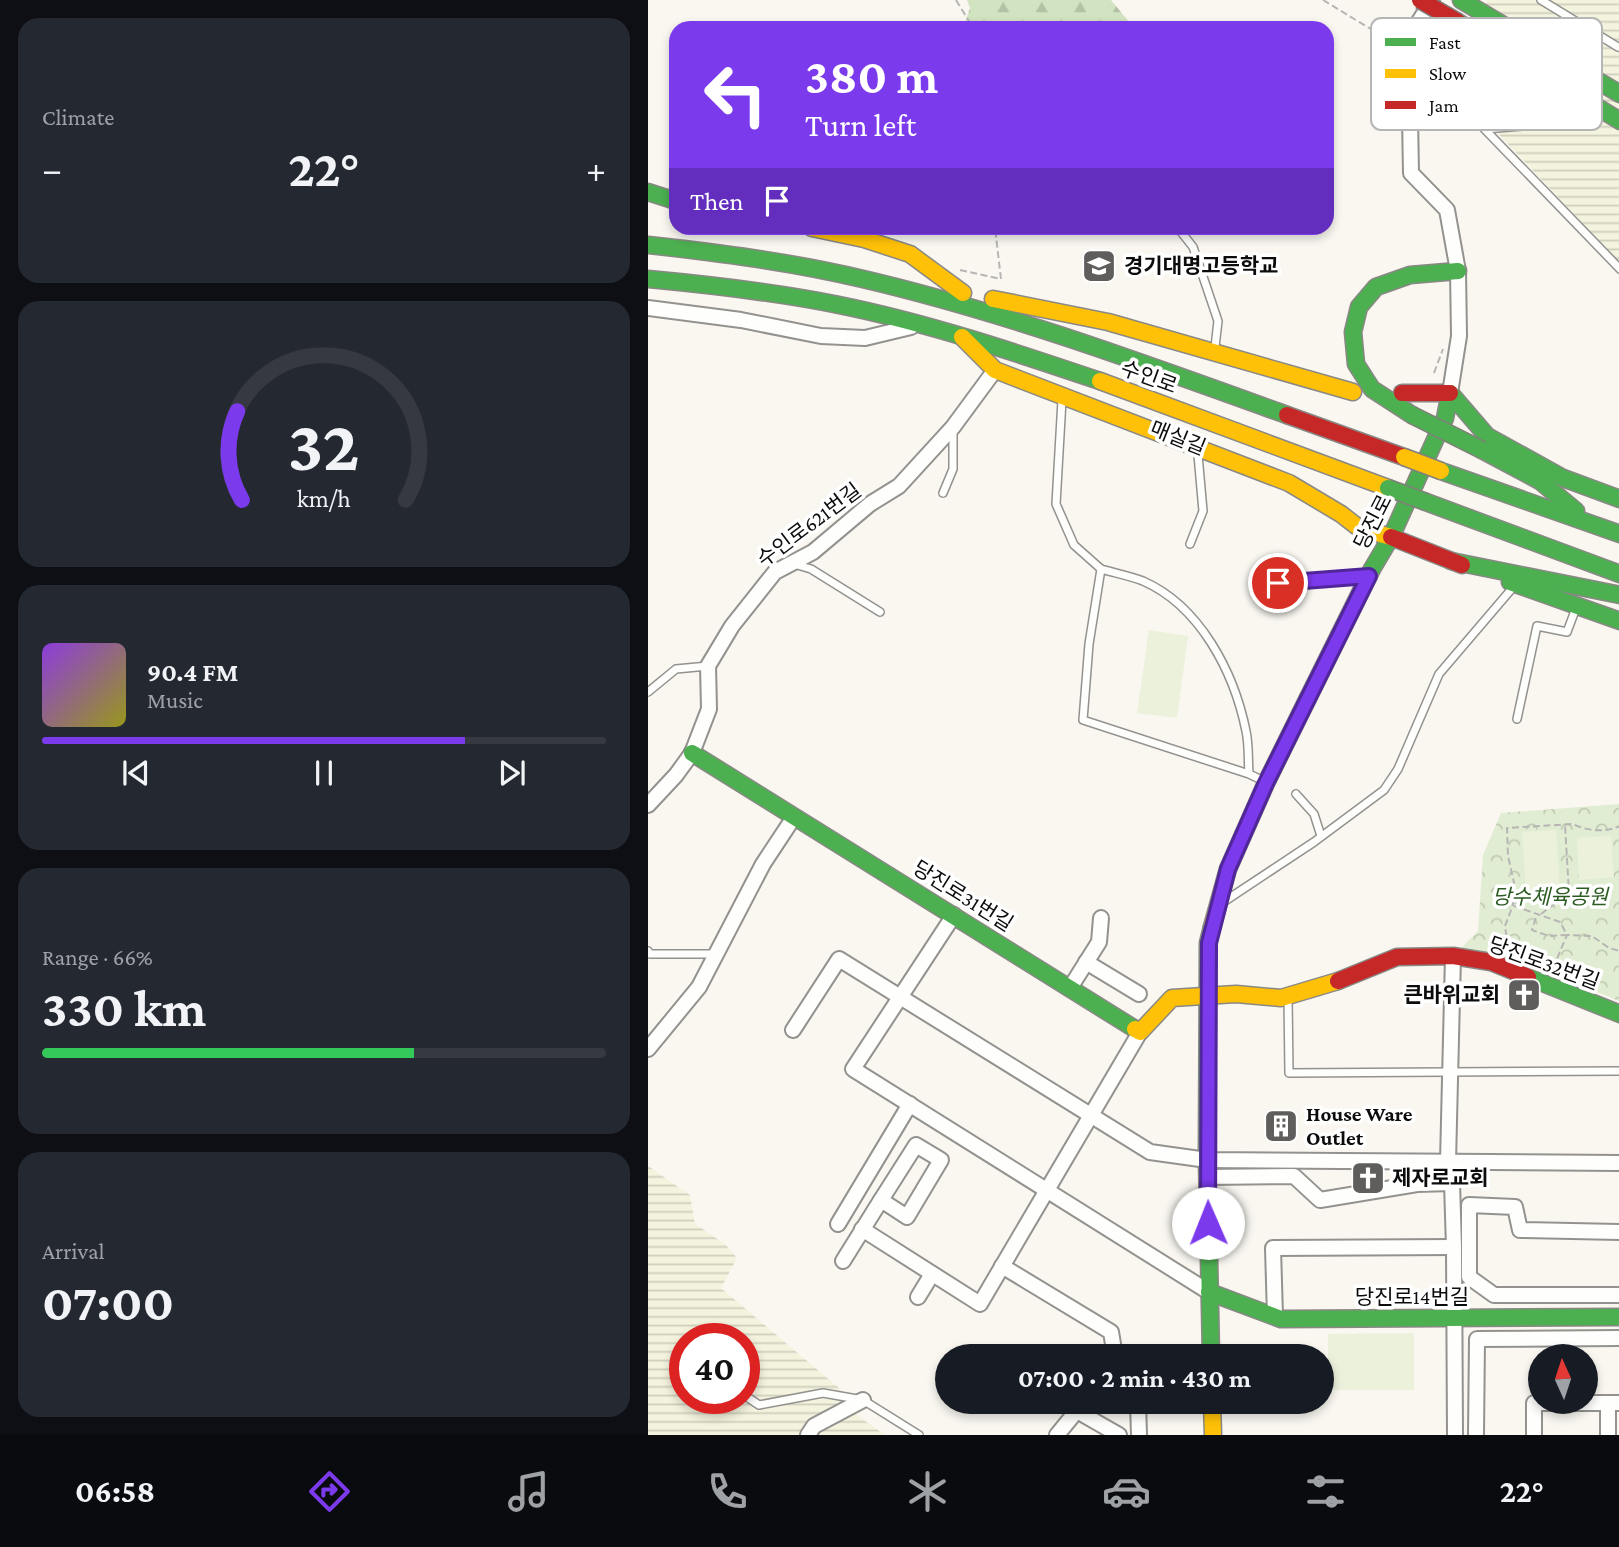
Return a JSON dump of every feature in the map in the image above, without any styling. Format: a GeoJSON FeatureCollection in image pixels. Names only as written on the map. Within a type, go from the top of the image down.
{"type":"FeatureCollection","features":[{"type":"Feature","properties":{"kind":"main road"},"geometry":{"type":"LineString","coordinates":[[1420,0],[1451,18]]}},
{"type":"Feature","properties":{"kind":"main road"},"geometry":{"type":"LineString","coordinates":[[1464,2],[1491,18]]}},
{"type":"Feature","properties":{"kind":"main road"},"geometry":{"type":"LineString","coordinates":[[1602,84],[1619,94]]}},
{"type":"Feature","properties":{"kind":"main road"},"geometry":{"type":"LineString","coordinates":[[1602,111],[1619,121]]}},
{"type":"Feature","properties":{"kind":"main road"},"geometry":{"type":"LineString","coordinates":[[648,192],[669,199]]}},
{"type":"Feature","properties":{"kind":"main road"},"geometry":{"type":"LineString","coordinates":[[845,235],[910,254],[964,293]]}},
{"type":"Feature","properties":{"kind":"main road","name":"수인로"},"geometry":{"type":"LineString","coordinates":[[648,245],[754,257],[863,279],[1099,347],[1619,534]]}},
{"type":"Feature","properties":{"kind":"main road"},"geometry":{"type":"LineString","coordinates":[[1458,271],[1410,275],[1376,287],[1359,307],[1353,332],[1356,364],[1371,389],[1412,415],[1540,481],[1591,523]]}},
{"type":"Feature","properties":{"kind":"main road","name":"수인로"},"geometry":{"type":"LineString","coordinates":[[648,279],[791,296],[923,325],[1024,354],[1619,574]]}},
{"type":"Feature","properties":{"kind":"main road"},"geometry":{"type":"LineString","coordinates":[[863,279],[964,293],[1105,321],[1353,392]]}},
{"type":"Feature","properties":{"kind":"main road"},"geometry":{"type":"LineString","coordinates":[[960,336],[995,370],[1289,483],[1359,528],[1391,537],[1619,621]]}},
{"type":"Feature","properties":{"kind":"main road"},"geometry":{"type":"LineString","coordinates":[[1408,393],[1451,393],[1487,436],[1563,478],[1619,499]]}},
{"type":"Feature","properties":{"kind":"main road","name":"당진로"},"geometry":{"type":"LineString","coordinates":[[1211,1344],[1207,1169],[1209,943],[1228,869],[1266,783],[1391,537],[1445,418],[1451,393]]}},
{"type":"Feature","properties":{"kind":"main road"},"geometry":{"type":"LineString","coordinates":[[1451,561],[1619,595]]}},
{"type":"Feature","properties":{"kind":"main road","name":"당진로31번길"},"geometry":{"type":"LineString","coordinates":[[692,753],[1140,1032]]}},
{"type":"Feature","properties":{"kind":"main road","name":"당진로32번길"},"geometry":{"type":"LineString","coordinates":[[1208,996],[1236,994],[1281,999],[1343,979],[1397,957],[1453,956],[1491,962],[1619,1014]]}},
{"type":"Feature","properties":{"kind":"main road"},"geometry":{"type":"LineString","coordinates":[[1140,1032],[1172,998],[1208,996]]}},
{"type":"Feature","properties":{"kind":"main road","name":"당진로14번길"},"geometry":{"type":"LineString","coordinates":[[1209,1292],[1281,1319],[1619,1317]]}},
{"type":"Feature","properties":{"kind":"main road"},"geometry":{"type":"LineString","coordinates":[[1212,1414],[1213,1435]]}},
{"type":"Feature","properties":{"kind":"street"},"geometry":{"type":"LineString","coordinates":[[1422,18],[1433,0]]}},
{"type":"Feature","properties":{"kind":"street"},"geometry":{"type":"LineString","coordinates":[[1410,130],[1411,173],[1447,210],[1458,271],[1459,336],[1451,393]]}},
{"type":"Feature","properties":{"kind":"street"},"geometry":{"type":"LineString","coordinates":[[648,308],[741,320],[821,336],[865,338],[923,325]]}},
{"type":"Feature","properties":{"kind":"street","name":"수인로621번길"},"geometry":{"type":"LineString","coordinates":[[708,666],[732,626],[775,572],[812,552],[870,504],[899,486],[953,427],[995,370]]}},
{"type":"Feature","properties":{"kind":"street"},"geometry":{"type":"LineString","coordinates":[[648,805],[692,753],[709,709],[708,666]]}},
{"type":"Feature","properties":{"kind":"street"},"geometry":{"type":"LineString","coordinates":[[648,1049],[699,987],[763,864],[794,817]]}},
{"type":"Feature","properties":{"kind":"street"},"geometry":{"type":"LineString","coordinates":[[954,915],[853,1069],[1209,1292]]}},
{"type":"Feature","properties":{"kind":"street"},"geometry":{"type":"LineString","coordinates":[[1070,988],[1099,942],[1101,918]]}},
{"type":"Feature","properties":{"kind":"street"},"geometry":{"type":"LineString","coordinates":[[1453,956],[1448,1162],[1452,1184],[1454,1247],[1455,1435]]}},
{"type":"Feature","properties":{"kind":"street"},"geometry":{"type":"LineString","coordinates":[[793,1030],[839,959],[1150,1152],[1207,1169],[1294,1176],[1320,1199],[1417,1184],[1452,1184]]}},
{"type":"Feature","properties":{"kind":"street"},"geometry":{"type":"LineString","coordinates":[[1086,962],[1139,994]]}},
{"type":"Feature","properties":{"kind":"street"},"geometry":{"type":"LineString","coordinates":[[862,1229],[980,1304],[1140,1032]]}},
{"type":"Feature","properties":{"kind":"street"},"geometry":{"type":"LineString","coordinates":[[838,1224],[910,1104]]}},
{"type":"Feature","properties":{"kind":"street"},"geometry":{"type":"LineString","coordinates":[[843,1261],[862,1229],[916,1145],[941,1160],[907,1217],[881,1200]]}},
{"type":"Feature","properties":{"kind":"street"},"geometry":{"type":"LineString","coordinates":[[1207,1169],[1448,1162],[1619,1163]]}},
{"type":"Feature","properties":{"kind":"street"},"geometry":{"type":"LineString","coordinates":[[1619,1232],[1520,1230],[1515,1206],[1469,1206],[1469,1277],[1494,1295],[1619,1295]]}},
{"type":"Feature","properties":{"kind":"street"},"geometry":{"type":"LineString","coordinates":[[1275,1316],[1273,1248],[1454,1247]]}},
{"type":"Feature","properties":{"kind":"street"},"geometry":{"type":"LineString","coordinates":[[1002,1266],[1111,1332],[1119,1344]]}},
{"type":"Feature","properties":{"kind":"street"},"geometry":{"type":"LineString","coordinates":[[918,1297],[932,1274]]}},
{"type":"Feature","properties":{"kind":"street"},"geometry":{"type":"LineString","coordinates":[[1584,1295],[1584,1318]]}},
{"type":"Feature","properties":{"kind":"street"},"geometry":{"type":"LineString","coordinates":[[1111,1332],[1113,1344]]}},
{"type":"Feature","properties":{"kind":"street"},"geometry":{"type":"LineString","coordinates":[[1476,1435],[1477,1339],[1619,1338]]}},
{"type":"Feature","properties":{"kind":"street"},"geometry":{"type":"LineString","coordinates":[[808,1435],[814,1426],[863,1400]]}},
{"type":"Feature","properties":{"kind":"street"},"geometry":{"type":"LineString","coordinates":[[1534,1435],[1534,1403],[1614,1403],[1608,1435]]}},
{"type":"Feature","properties":{"kind":"street"},"geometry":{"type":"LineString","coordinates":[[1057,1435],[1074,1414]]}},
{"type":"Feature","properties":{"kind":"street"},"geometry":{"type":"LineString","coordinates":[[1091,1414],[1119,1435]]}},
{"type":"Feature","properties":{"kind":"street"},"geometry":{"type":"LineString","coordinates":[[1138,1414],[1139,1435]]}},
{"type":"Feature","properties":{"kind":"lane"},"geometry":{"type":"LineString","coordinates":[[1541,0],[1570,18]]}},
{"type":"Feature","properties":{"kind":"lane"},"geometry":{"type":"LineString","coordinates":[[1602,37],[1618,47]]}},
{"type":"Feature","properties":{"kind":"lane"},"geometry":{"type":"LineString","coordinates":[[1486,130],[1619,269]]}},
{"type":"Feature","properties":{"kind":"lane"},"geometry":{"type":"LineString","coordinates":[[1184,235],[1193,247],[1218,321],[1214,351]]}},
{"type":"Feature","properties":{"kind":"lane"},"geometry":{"type":"LineString","coordinates":[[1063,396],[1056,504],[1074,545],[1101,569],[1143,581],[1178,603],[1216,649],[1233,686],[1246,732],[1249,774]]}},
{"type":"Feature","properties":{"kind":"lane"},"geometry":{"type":"LineString","coordinates":[[943,492],[953,469],[953,427]]}},
{"type":"Feature","properties":{"kind":"lane"},"geometry":{"type":"LineString","coordinates":[[1190,544],[1203,511],[1200,462],[1196,448]]}},
{"type":"Feature","properties":{"kind":"lane"},"geometry":{"type":"LineString","coordinates":[[794,564],[811,569],[880,612]]}},
{"type":"Feature","properties":{"kind":"lane"},"geometry":{"type":"LineString","coordinates":[[1101,569],[1089,644],[1083,720],[1249,774],[1266,783]]}},
{"type":"Feature","properties":{"kind":"lane"},"geometry":{"type":"LineString","coordinates":[[1261,586],[1296,580],[1369,576]]}},
{"type":"Feature","properties":{"kind":"lane"},"geometry":{"type":"LineString","coordinates":[[1219,906],[1384,790],[1398,769],[1439,674],[1515,584]]}},
{"type":"Feature","properties":{"kind":"lane"},"geometry":{"type":"LineString","coordinates":[[1517,719],[1538,626],[1567,632],[1577,606]]}},
{"type":"Feature","properties":{"kind":"lane"},"geometry":{"type":"LineString","coordinates":[[648,692],[676,669],[708,666]]}},
{"type":"Feature","properties":{"kind":"lane"},"geometry":{"type":"LineString","coordinates":[[1296,794],[1314,814],[1321,836]]}},
{"type":"Feature","properties":{"kind":"lane"},"geometry":{"type":"LineString","coordinates":[[648,951],[650,954],[717,954]]}},
{"type":"Feature","properties":{"kind":"lane"},"geometry":{"type":"LineString","coordinates":[[1288,997],[1289,1073],[1619,1071]]}},
{"type":"Feature","properties":{"kind":"lane"},"geometry":{"type":"LineString","coordinates":[[760,1405],[823,1393],[863,1400],[919,1435]]}},
{"type":"Feature","properties":{"kind":"path"},"geometry":{"type":"LineString","coordinates":[[956,0],[969,21]]}},
{"type":"Feature","properties":{"kind":"path"},"geometry":{"type":"LineString","coordinates":[[1323,0],[1371,29]]}},
{"type":"Feature","properties":{"kind":"path"},"geometry":{"type":"LineString","coordinates":[[953,268],[1001,279],[996,235]]}},
{"type":"Feature","properties":{"kind":"path"},"geometry":{"type":"LineString","coordinates":[[1408,393],[1415,385],[1437,372],[1444,346]]}},
{"type":"Feature","properties":{"kind":"path"},"geometry":{"type":"LineString","coordinates":[[1517,954],[1507,940],[1505,926],[1513,905],[1514,883],[1508,856],[1507,828],[1565,824],[1608,831],[1619,826]]}},
{"type":"Feature","properties":{"kind":"path"},"geometry":{"type":"LineString","coordinates":[[1565,824],[1569,893],[1538,914],[1532,930],[1549,936],[1592,936],[1609,948],[1619,951]]}},
{"type":"Feature","properties":{"kind":"path"},"geometry":{"type":"LineString","coordinates":[[1513,905],[1560,922],[1567,935]]}},
{"type":"Feature","properties":{"kind":"path"},"geometry":{"type":"LineString","coordinates":[[1551,973],[1567,935]]}},
{"type":"Feature","properties":{"kind":"green space"},"geometry":{"type":"Polygon","coordinates":[[[967,0],[1111,0],[1128,21],[965,21],[970,8],[967,0]]]}},
{"type":"Feature","properties":{"kind":"green space"},"geometry":{"type":"Polygon","coordinates":[[[1487,0],[1619,0],[1619,262],[1495,130],[1602,130],[1602,18],[1478,18],[1487,0]]]}},
{"type":"Feature","properties":{"kind":"green space"},"geometry":{"type":"Polygon","coordinates":[[[1149,630],[1188,636],[1177,718],[1137,713],[1149,630]]]}},
{"type":"Feature","properties":{"kind":"green space","name":"당수체육공원"},"geometry":{"type":"Polygon","coordinates":[[[1619,804],[1619,1001],[1518,959],[1501,959],[1460,949],[1478,931],[1483,855],[1501,813],[1619,804]]]}},
{"type":"Feature","properties":{"kind":"green space"},"geometry":{"type":"Polygon","coordinates":[[[1556,830],[1560,891],[1526,893],[1522,832],[1556,830]]]}},
{"type":"Feature","properties":{"kind":"green space"},"geometry":{"type":"Polygon","coordinates":[[[1611,836],[1614,877],[1579,880],[1577,838],[1611,836]]]}},
{"type":"Feature","properties":{"kind":"green space"},"geometry":{"type":"Polygon","coordinates":[[[648,1166],[690,1195],[695,1224],[725,1244],[737,1258],[721,1288],[852,1399],[803,1435],[648,1435],[648,1166]]]}},
{"type":"Feature","properties":{"kind":"green space"},"geometry":{"type":"Polygon","coordinates":[[[1414,1333],[1414,1390],[1334,1390],[1334,1344],[1328,1344],[1328,1334],[1414,1333]]]}},
{"type":"Feature","properties":{"kind":"green space"},"geometry":{"type":"Polygon","coordinates":[[[851,1411],[885,1435],[817,1435],[819,1432],[851,1411]]]}},
{"type":"Feature","properties":{"kind":"traffic: fast"},"geometry":{"type":"LineString","coordinates":[[1461,0],[1491,18]]}},
{"type":"Feature","properties":{"kind":"traffic: fast"},"geometry":{"type":"LineString","coordinates":[[1602,83],[1620,94]]}},
{"type":"Feature","properties":{"kind":"traffic: fast"},"geometry":{"type":"LineString","coordinates":[[1602,110],[1620,121]]}},
{"type":"Feature","properties":{"kind":"traffic: fast"},"geometry":{"type":"LineString","coordinates":[[648,192],[669,199]]}},
{"type":"Feature","properties":{"kind":"traffic: fast"},"geometry":{"type":"LineString","coordinates":[[648,245],[783,263],[917,293],[1077,341],[1287,415]]}},
{"type":"Feature","properties":{"kind":"traffic: fast"},"geometry":{"type":"LineString","coordinates":[[1412,415],[1372,389],[1356,364],[1353,332],[1359,307],[1376,287],[1410,275],[1458,271]]}},
{"type":"Feature","properties":{"kind":"traffic: fast"},"geometry":{"type":"LineString","coordinates":[[648,279],[768,293],[872,312],[971,339],[1100,381]]}},
{"type":"Feature","properties":{"kind":"traffic: fast"},"geometry":{"type":"LineString","coordinates":[[1450,393],[1487,436],[1563,478],[1620,499]]}},
{"type":"Feature","properties":{"kind":"traffic: fast"},"geometry":{"type":"LineString","coordinates":[[1308,698],[1372,569],[1391,537],[1445,418],[1450,393]]}},
{"type":"Feature","properties":{"kind":"traffic: fast"},"geometry":{"type":"LineString","coordinates":[[1412,415],[1482,450]]}},
{"type":"Feature","properties":{"kind":"traffic: fast"},"geometry":{"type":"LineString","coordinates":[[1482,450],[1540,481],[1576,511]]}},
{"type":"Feature","properties":{"kind":"traffic: fast"},"geometry":{"type":"LineString","coordinates":[[1441,471],[1620,534]]}},
{"type":"Feature","properties":{"kind":"traffic: fast"},"geometry":{"type":"LineString","coordinates":[[1388,488],[1426,502]]}},
{"type":"Feature","properties":{"kind":"traffic: fast"},"geometry":{"type":"LineString","coordinates":[[1426,502],[1620,574]]}},
{"type":"Feature","properties":{"kind":"traffic: fast"},"geometry":{"type":"LineString","coordinates":[[1451,561],[1620,595]]}},
{"type":"Feature","properties":{"kind":"traffic: fast"},"geometry":{"type":"LineString","coordinates":[[1510,582],[1620,621]]}},
{"type":"Feature","properties":{"kind":"traffic: fast"},"geometry":{"type":"LineString","coordinates":[[692,753],[1135,1029]]}},
{"type":"Feature","properties":{"kind":"traffic: fast"},"geometry":{"type":"LineString","coordinates":[[1211,1344],[1207,1160],[1208,943],[1212,927]]}},
{"type":"Feature","properties":{"kind":"traffic: fast"},"geometry":{"type":"LineString","coordinates":[[1528,977],[1620,1014]]}},
{"type":"Feature","properties":{"kind":"traffic: fast"},"geometry":{"type":"LineString","coordinates":[[1209,1292],[1281,1319],[1620,1317]]}},
{"type":"Feature","properties":{"kind":"traffic: slow"},"geometry":{"type":"LineString","coordinates":[[845,235],[910,254],[963,293]]}},
{"type":"Feature","properties":{"kind":"traffic: slow"},"geometry":{"type":"LineString","coordinates":[[993,299],[1108,322],[1353,392]]}},
{"type":"Feature","properties":{"kind":"traffic: slow"},"geometry":{"type":"LineString","coordinates":[[962,337],[995,370],[1289,483],[1359,528],[1391,537]]}},
{"type":"Feature","properties":{"kind":"traffic: slow"},"geometry":{"type":"LineString","coordinates":[[1100,381],[1388,488]]}},
{"type":"Feature","properties":{"kind":"traffic: slow"},"geometry":{"type":"LineString","coordinates":[[1404,457],[1441,471]]}},
{"type":"Feature","properties":{"kind":"traffic: slow"},"geometry":{"type":"LineString","coordinates":[[1212,927],[1228,869],[1308,698]]}},
{"type":"Feature","properties":{"kind":"traffic: slow"},"geometry":{"type":"LineString","coordinates":[[1135,1029],[1140,1032],[1172,998],[1236,994],[1281,998],[1338,981]]}},
{"type":"Feature","properties":{"kind":"traffic: slow"},"geometry":{"type":"LineString","coordinates":[[1212,1414],[1213,1435]]}},
{"type":"Feature","properties":{"kind":"traffic: jam"},"geometry":{"type":"LineString","coordinates":[[1420,0],[1451,18]]}},
{"type":"Feature","properties":{"kind":"traffic: jam"},"geometry":{"type":"LineString","coordinates":[[1402,393],[1450,393]]}},
{"type":"Feature","properties":{"kind":"traffic: jam"},"geometry":{"type":"LineString","coordinates":[[1287,415],[1404,457]]}},
{"type":"Feature","properties":{"kind":"traffic: jam"},"geometry":{"type":"LineString","coordinates":[[1391,537],[1462,565]]}},
{"type":"Feature","properties":{"kind":"traffic: jam"},"geometry":{"type":"LineString","coordinates":[[1338,981],[1397,957],[1453,956],[1491,962],[1528,977]]}},
{"type":"Feature","properties":{"kind":"place","name":"경기대명고등학교"},"geometry":{"type":"Point","coordinates":[1099,266]}},
{"type":"Feature","properties":{"kind":"place","name":"큰바위교회"},"geometry":{"type":"Point","coordinates":[1524,995]}},
{"type":"Feature","properties":{"kind":"place","name":"House Ware Outlet"},"geometry":{"type":"Point","coordinates":[1281,1126]}},
{"type":"Feature","properties":{"kind":"place","name":"제자로교회"},"geometry":{"type":"Point","coordinates":[1368,1178]}},
{"type":"Feature","properties":{"kind":"route"},"geometry":{"type":"LineString","coordinates":[[1208,1223],[1209,943],[1228,869],[1266,783],[1369,576],[1278,583]]}}]}
